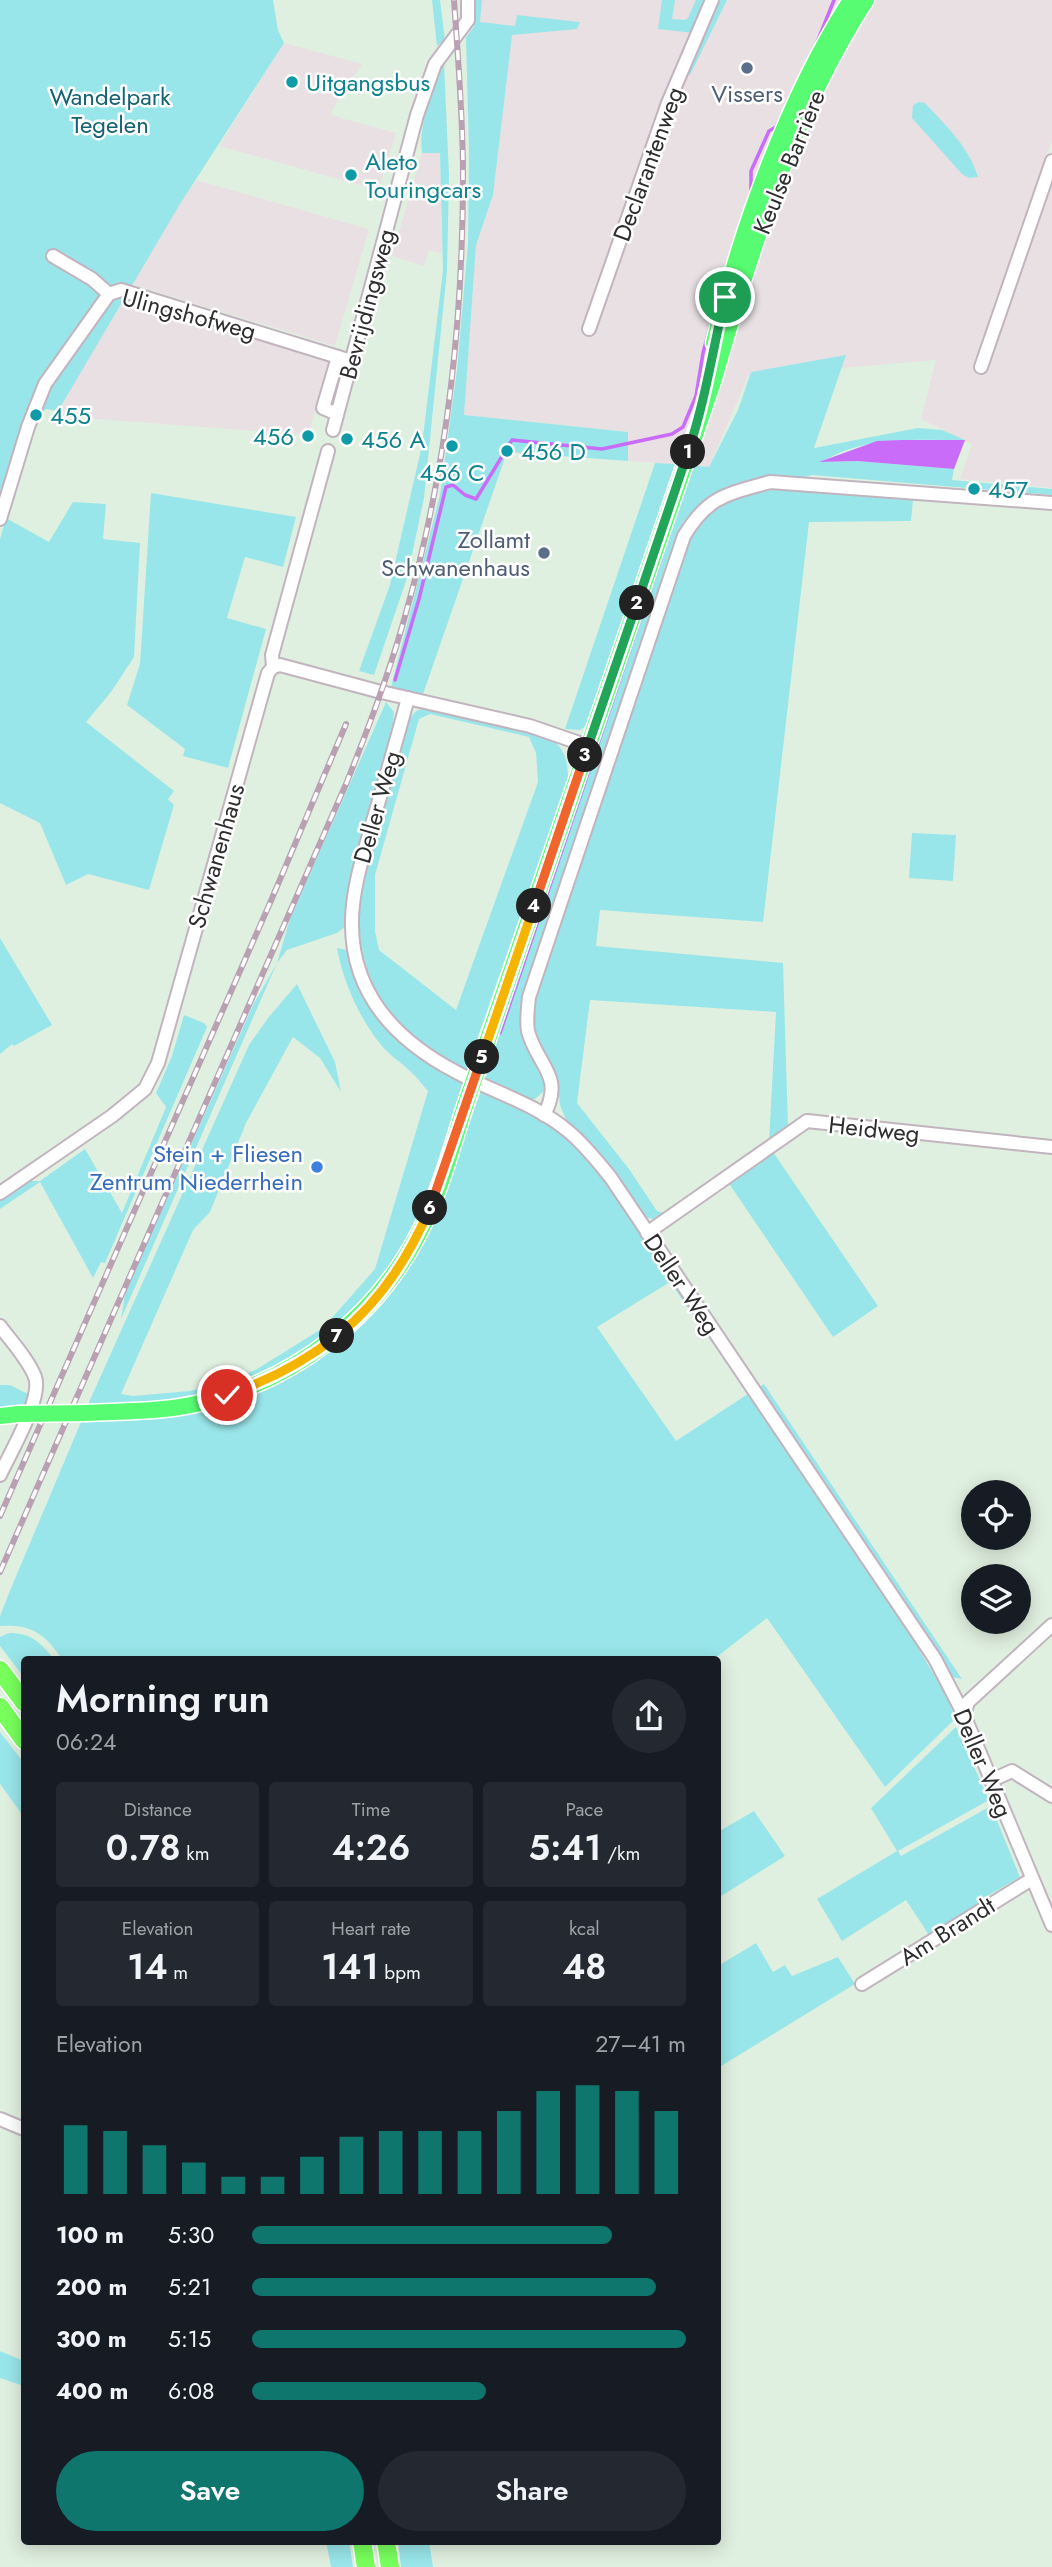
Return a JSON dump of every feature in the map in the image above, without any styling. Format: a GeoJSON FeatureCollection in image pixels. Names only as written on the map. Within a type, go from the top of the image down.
{"type":"FeatureCollection","features":[{"type":"Feature","properties":{"kind":"highway"},"geometry":{"type":"LineString","coordinates":[[0,1670],[21,1698]]}},
{"type":"Feature","properties":{"kind":"highway"},"geometry":{"type":"LineString","coordinates":[[2,1709],[21,1736]]}},
{"type":"Feature","properties":{"kind":"highway"},"geometry":{"type":"LineString","coordinates":[[363,2545],[366,2567]]}},
{"type":"Feature","properties":{"kind":"highway"},"geometry":{"type":"LineString","coordinates":[[387,2545],[390,2567]]}},
{"type":"Feature","properties":{"kind":"main road","name":"Keulse Barrière"},"geometry":{"type":"LineString","coordinates":[[0,1416],[155,1410],[205,1402],[277,1375],[302,1362],[342,1332],[387,1284],[418,1235],[442,1177],[787,154],[820,82],[866,0]]}},
{"type":"Feature","properties":{"kind":"main road","name":"Keulse Barrière"},"geometry":{"type":"LineString","coordinates":[[702,410],[705,384],[725,297],[763,184],[813,66],[845,2]]}},
{"type":"Feature","properties":{"kind":"street","name":"Bevrijdingsweg"},"geometry":{"type":"LineString","coordinates":[[333,430],[417,116],[435,64],[468,20],[468,0]]}},
{"type":"Feature","properties":{"kind":"street","name":"Declarantenweg"},"geometry":{"type":"LineString","coordinates":[[589,329],[668,103],[712,0]]}},
{"type":"Feature","properties":{"kind":"street"},"geometry":{"type":"LineString","coordinates":[[981,367],[1052,161]]}},
{"type":"Feature","properties":{"kind":"street"},"geometry":{"type":"LineString","coordinates":[[53,256],[92,279],[108,293]]}},
{"type":"Feature","properties":{"kind":"street","name":"Ulingshofweg"},"geometry":{"type":"LineString","coordinates":[[0,519],[28,427],[45,384],[108,293],[121,290],[351,360]]}},
{"type":"Feature","properties":{"kind":"street","name":"Bevrijdingsweg"},"geometry":{"type":"LineString","coordinates":[[337,414],[323,408],[338,357]]}},
{"type":"Feature","properties":{"kind":"street","name":"Schwanenhaus"},"geometry":{"type":"LineString","coordinates":[[0,1193],[112,1116],[145,1089],[158,1063],[268,673],[273,667],[272,655],[328,451]]}},
{"type":"Feature","properties":{"kind":"street"},"geometry":{"type":"LineString","coordinates":[[544,1115],[552,1099],[553,1088],[528,1031],[529,997],[684,536],[695,517],[703,508],[730,494],[770,482],[1052,503]]}},
{"type":"Feature","properties":{"kind":"street"},"geometry":{"type":"LineString","coordinates":[[273,667],[280,665],[530,726],[588,746]]}},
{"type":"Feature","properties":{"kind":"street","name":"Deller Weg"},"geometry":{"type":"LineString","coordinates":[[408,698],[355,892],[352,929],[357,963],[366,987],[391,1026],[410,1044],[459,1074],[544,1115],[567,1130],[590,1151],[611,1178],[928,1649],[964,1715],[1052,1925]]}},
{"type":"Feature","properties":{"kind":"street","name":"Heidweg"},"geometry":{"type":"LineString","coordinates":[[647,1233],[807,1121],[1052,1147]]}},
{"type":"Feature","properties":{"kind":"street"},"geometry":{"type":"LineString","coordinates":[[0,1326],[34,1375],[37,1386],[34,1400],[0,1475]]}},
{"type":"Feature","properties":{"kind":"street"},"geometry":{"type":"LineString","coordinates":[[964,1715],[968,1702],[1052,1625]]}},
{"type":"Feature","properties":{"kind":"street"},"geometry":{"type":"LineString","coordinates":[[989,1779],[1012,1770],[1052,1796]]}},
{"type":"Feature","properties":{"kind":"street","name":"Am Brandt"},"geometry":{"type":"LineString","coordinates":[[862,1984],[1032,1879]]}},
{"type":"Feature","properties":{"kind":"street"},"geometry":{"type":"LineString","coordinates":[[0,2119],[21,2128]]}},
{"type":"Feature","properties":{"kind":"shaded area"},"geometry":{"type":"Polygon","coordinates":[[[471,0],[1052,0],[1052,141],[1046,156],[1052,159],[1052,488],[960,479],[972,444],[921,419],[936,360],[748,376],[709,467],[628,461],[628,432],[464,415],[476,245],[493,195],[468,64],[471,0]]]}},
{"type":"Feature","properties":{"kind":"shaded area"},"geometry":{"type":"Polygon","coordinates":[[[284,43],[362,64],[331,112],[334,116],[396,133],[378,190],[219,146],[284,43]]]}},
{"type":"Feature","properties":{"kind":"shaded area"},"geometry":{"type":"Polygon","coordinates":[[[440,152],[442,251],[429,250],[424,266],[392,256],[422,153],[440,152]]]}},
{"type":"Feature","properties":{"kind":"shaded area"},"geometry":{"type":"Polygon","coordinates":[[[196,180],[369,229],[335,346],[125,282],[196,180]]]}},
{"type":"Feature","properties":{"kind":"shaded area"},"geometry":{"type":"Polygon","coordinates":[[[122,297],[330,360],[308,435],[56,416],[122,297]]]}},
{"type":"Feature","properties":{"kind":"shaded area"},"geometry":{"type":"Polygon","coordinates":[[[965,440],[954,469],[857,461],[819,462],[877,441],[965,440]]]}},
{"type":"Feature","properties":{"kind":"green space","name":"Wandelpark Tegelen"},"geometry":{"type":"Polygon","coordinates":[[[0,0],[273,0],[278,30],[284,43],[180,204],[58,411],[46,409],[30,424],[0,513],[0,0]]]}},
{"type":"Feature","properties":{"kind":"green space"},"geometry":{"type":"Polygon","coordinates":[[[432,0],[440,0],[445,40],[437,46],[432,0]]]}},
{"type":"Feature","properties":{"kind":"green space"},"geometry":{"type":"Polygon","coordinates":[[[475,0],[482,0],[480,22],[515,26],[517,15],[580,22],[577,29],[512,35],[493,195],[476,245],[464,415],[628,432],[628,461],[507,452],[422,697],[391,687],[440,495],[457,370],[468,243],[466,37],[474,27],[475,0]]]}},
{"type":"Feature","properties":{"kind":"green space"},"geometry":{"type":"Polygon","coordinates":[[[662,0],[675,0],[672,19],[685,20],[696,0],[708,0],[694,33],[658,29],[662,0]]]}},
{"type":"Feature","properties":{"kind":"green space"},"geometry":{"type":"Polygon","coordinates":[[[719,0],[727,0],[690,75],[687,72],[719,0]]]}},
{"type":"Feature","properties":{"kind":"green space"},"geometry":{"type":"Polygon","coordinates":[[[444,63],[449,175],[447,271],[424,498],[407,578],[374,675],[359,671],[390,585],[422,445],[443,270],[440,153],[422,153],[421,143],[427,107],[444,63]]]}},
{"type":"Feature","properties":{"kind":"green space"},"geometry":{"type":"Polygon","coordinates":[[[925,103],[956,137],[969,156],[978,177],[969,178],[962,174],[912,118],[913,105],[925,103]]]}},
{"type":"Feature","properties":{"kind":"green space"},"geometry":{"type":"Polygon","coordinates":[[[846,355],[814,448],[918,428],[942,430],[965,440],[873,443],[838,453],[822,462],[857,461],[954,469],[952,480],[1052,489],[1052,495],[812,475],[798,478],[764,478],[725,488],[698,506],[683,522],[522,1003],[520,1027],[544,1082],[544,1091],[535,1099],[526,1100],[485,1080],[513,984],[690,465],[709,467],[738,410],[751,372],[846,355]]]}},
{"type":"Feature","properties":{"kind":"green space"},"geometry":{"type":"Polygon","coordinates":[[[655,463],[675,464],[586,726],[580,730],[565,729],[655,463]]]}},
{"type":"Feature","properties":{"kind":"green space"},"geometry":{"type":"Polygon","coordinates":[[[775,489],[913,500],[911,521],[809,522],[763,922],[600,910],[596,946],[783,963],[788,1128],[769,1141],[776,1012],[590,1000],[577,1103],[629,1169],[657,1211],[664,1213],[654,1219],[643,1217],[594,1147],[566,1120],[560,1105],[558,1084],[534,1034],[533,1002],[686,543],[701,519],[727,501],[775,489]]]}},
{"type":"Feature","properties":{"kind":"green space"},"geometry":{"type":"Polygon","coordinates":[[[151,493],[296,517],[283,567],[245,557],[227,618],[266,629],[228,768],[183,756],[185,749],[127,705],[140,664],[151,493]]]}},
{"type":"Feature","properties":{"kind":"green space"},"geometry":{"type":"Polygon","coordinates":[[[73,502],[106,504],[103,539],[140,543],[134,657],[111,692],[86,722],[174,791],[168,799],[174,805],[149,890],[88,874],[66,885],[40,823],[0,803],[0,539],[6,518],[49,542],[73,502]]]}},
{"type":"Feature","properties":{"kind":"green space"},"geometry":{"type":"Polygon","coordinates":[[[386,702],[394,712],[392,735],[350,884],[345,927],[337,933],[287,950],[277,963],[290,919],[386,702]]]}},
{"type":"Feature","properties":{"kind":"green space"},"geometry":{"type":"Polygon","coordinates":[[[432,707],[550,737],[565,756],[567,766],[568,779],[466,1071],[423,1046],[390,1016],[372,984],[360,935],[359,915],[364,876],[408,722],[420,709],[432,707]],[[430,714],[419,719],[375,875],[375,931],[379,950],[456,1010],[538,782],[536,753],[529,737],[430,714]]]}},
{"type":"Feature","properties":{"kind":"green space"},"geometry":{"type":"Polygon","coordinates":[[[912,833],[956,835],[953,881],[909,878],[912,833]]]}},
{"type":"Feature","properties":{"kind":"green space"},"geometry":{"type":"Polygon","coordinates":[[[0,938],[52,1025],[14,1046],[12,1044],[0,1054],[0,938]]]}},
{"type":"Feature","properties":{"kind":"green space"},"geometry":{"type":"Polygon","coordinates":[[[337,948],[347,950],[366,996],[389,1030],[420,1056],[463,1082],[431,1185],[409,1239],[358,1310],[303,1352],[262,1376],[181,1401],[86,1409],[249,1045],[297,984],[335,1062],[341,1092],[320,1058],[293,1037],[246,1123],[210,1212],[193,1230],[121,1394],[133,1396],[190,1391],[233,1380],[257,1369],[323,1328],[375,1269],[428,1091],[374,1036],[348,987],[337,948]]]}},
{"type":"Feature","properties":{"kind":"green space"},"geometry":{"type":"Polygon","coordinates":[[[277,963],[121,1319],[125,1294],[253,1005],[277,963]]]}},
{"type":"Feature","properties":{"kind":"green space"},"geometry":{"type":"Polygon","coordinates":[[[184,1015],[204,1023],[207,1027],[105,1263],[101,1262],[93,1278],[40,1182],[0,1209],[0,1201],[29,1181],[40,1181],[85,1149],[122,1213],[166,1107],[156,1093],[172,1056],[184,1015]]]}},
{"type":"Feature","properties":{"kind":"green space"},"geometry":{"type":"Polygon","coordinates":[[[481,1091],[527,1111],[563,1134],[588,1158],[669,1273],[670,1281],[677,1284],[902,1621],[943,1690],[956,1718],[885,1787],[767,1618],[718,1656],[60,1656],[36,1632],[20,1627],[0,1626],[0,1616],[9,1593],[81,1422],[151,1418],[318,1358],[350,1335],[385,1299],[407,1269],[444,1195],[481,1091]],[[670,1282],[597,1327],[676,1441],[748,1394],[670,1282]]]}},
{"type":"Feature","properties":{"kind":"green space"},"geometry":{"type":"Polygon","coordinates":[[[773,1152],[878,1306],[833,1337],[728,1182],[773,1152]]]}},
{"type":"Feature","properties":{"kind":"green space"},"geometry":{"type":"Polygon","coordinates":[[[764,1384],[962,1679],[952,1677],[945,1671],[758,1388],[764,1384]]]}},
{"type":"Feature","properties":{"kind":"green space"},"geometry":{"type":"Polygon","coordinates":[[[0,1385],[10,1385],[28,1394],[23,1410],[0,1411],[0,1385]]]}},
{"type":"Feature","properties":{"kind":"green space"},"geometry":{"type":"Polygon","coordinates":[[[9,1633],[23,1635],[34,1640],[51,1656],[21,1656],[21,1673],[0,1646],[0,1637],[9,1633]]]}},
{"type":"Feature","properties":{"kind":"green space"},"geometry":{"type":"Polygon","coordinates":[[[956,1727],[989,1800],[898,1851],[901,1856],[991,1806],[1020,1877],[984,1898],[987,1904],[931,1938],[906,1900],[842,1941],[817,1899],[897,1851],[871,1808],[956,1727]]]}},
{"type":"Feature","properties":{"kind":"green space"},"geometry":{"type":"Polygon","coordinates":[[[0,1732],[21,1759],[21,1813],[0,1784],[0,1732]]]}},
{"type":"Feature","properties":{"kind":"green space"},"geometry":{"type":"Polygon","coordinates":[[[754,1811],[785,1856],[721,1896],[721,1830],[754,1811]]]}},
{"type":"Feature","properties":{"kind":"green space"},"geometry":{"type":"Polygon","coordinates":[[[756,1943],[773,1972],[785,1965],[792,1976],[838,1957],[855,1984],[721,2066],[721,1964],[756,1943]]]}},
{"type":"Feature","properties":{"kind":"green space"},"geometry":{"type":"Polygon","coordinates":[[[0,2351],[21,2360],[21,2385],[0,2378],[0,2351]]]}},
{"type":"Feature","properties":{"kind":"green space"},"geometry":{"type":"Polygon","coordinates":[[[327,2545],[350,2545],[353,2567],[331,2567],[327,2545]]]}},
{"type":"Feature","properties":{"kind":"green space"},"geometry":{"type":"Polygon","coordinates":[[[398,2545],[430,2545],[433,2567],[401,2567],[398,2545]]]}},
{"type":"Feature","properties":{"kind":"waterway"},"geometry":{"type":"LineString","coordinates":[[816,45],[834,0]]}},
{"type":"Feature","properties":{"kind":"waterway"},"geometry":{"type":"LineString","coordinates":[[751,193],[751,171],[769,131],[776,127],[782,115]]}},
{"type":"Feature","properties":{"kind":"waterway"},"geometry":{"type":"LineString","coordinates":[[395,680],[419,599],[446,487],[453,485],[465,495],[476,499],[512,440],[602,449],[672,434],[683,427],[696,396],[703,353],[718,297]]}},
{"type":"Feature","properties":{"kind":"waterway"},"geometry":{"type":"LineString","coordinates":[[500,1033],[687,481]]}},
{"type":"Feature","properties":{"kind":"railway"},"geometry":{"type":"LineString","coordinates":[[0,1572],[346,784],[401,631],[433,502],[456,339],[463,175],[454,0]]}},
{"type":"Feature","properties":{"kind":"railway"},"geometry":{"type":"LineString","coordinates":[[0,1516],[346,724]]}},
{"type":"Feature","properties":{"kind":"place","name":"Vissers"},"geometry":{"type":"Point","coordinates":[747,68]}},
{"type":"Feature","properties":{"kind":"place","name":"Uitgangsbus"},"geometry":{"type":"Point","coordinates":[292,82]}},
{"type":"Feature","properties":{"kind":"place","name":"Aleto Touringcars"},"geometry":{"type":"Point","coordinates":[351,175]}},
{"type":"Feature","properties":{"kind":"place","name":"455"},"geometry":{"type":"Point","coordinates":[36,415]}},
{"type":"Feature","properties":{"kind":"place","name":"456"},"geometry":{"type":"Point","coordinates":[308,436]}},
{"type":"Feature","properties":{"kind":"place","name":"456 A"},"geometry":{"type":"Point","coordinates":[347,439]}},
{"type":"Feature","properties":{"kind":"place","name":"456 C"},"geometry":{"type":"Point","coordinates":[452,446]}},
{"type":"Feature","properties":{"kind":"place","name":"456 D"},"geometry":{"type":"Point","coordinates":[507,451]}},
{"type":"Feature","properties":{"kind":"place","name":"457"},"geometry":{"type":"Point","coordinates":[974,489]}},
{"type":"Feature","properties":{"kind":"place","name":"Zollamt Schwanenhaus"},"geometry":{"type":"Point","coordinates":[544,553]}},
{"type":"Feature","properties":{"kind":"place","name":"Stein + Fliesen Zentrum Niederrhein"},"geometry":{"type":"Point","coordinates":[317,1167]}},
{"type":"Feature","properties":{"kind":"route"},"geometry":{"type":"LineString","coordinates":[[227,1395],[253,1386],[302,1362],[342,1332],[387,1284],[418,1235],[442,1177],[702,410],[705,384],[725,297]]}}]}
